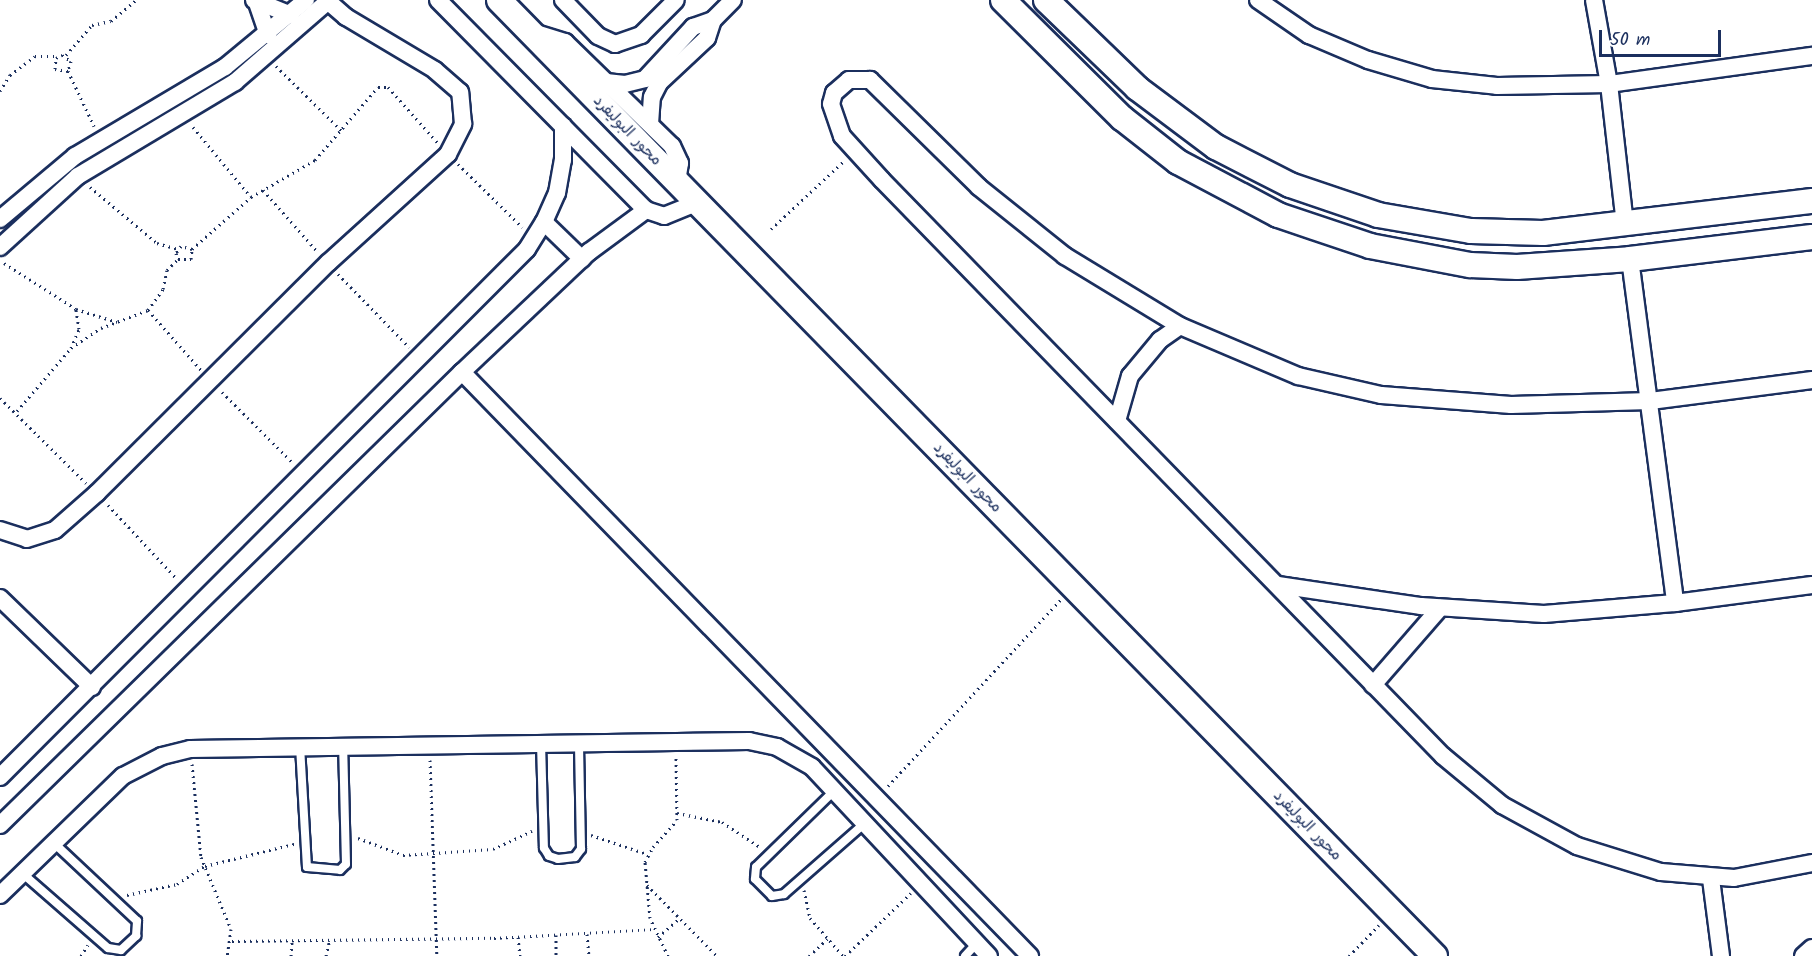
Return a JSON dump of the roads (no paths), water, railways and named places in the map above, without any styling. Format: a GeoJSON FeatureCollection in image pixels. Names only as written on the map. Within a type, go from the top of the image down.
{"type":"FeatureCollection","features":[{"type":"Feature","properties":{"kind":"street"},"geometry":{"type":"LineString","coordinates":[[0,219],[51,174],[100,139],[225,67],[267,35],[306,0]]}},
{"type":"Feature","properties":{"kind":"street"},"geometry":{"type":"LineString","coordinates":[[438,0],[646,210],[664,216],[696,202]]}},
{"type":"Feature","properties":{"kind":"street","name":"محور البوليفرد"},"geometry":{"type":"LineString","coordinates":[[500,0],[1435,956]]}},
{"type":"Feature","properties":{"kind":"street"},"geometry":{"type":"LineString","coordinates":[[563,0],[598,36],[615,44],[641,35],[676,0]]}},
{"type":"Feature","properties":{"kind":"street"},"geometry":{"type":"LineString","coordinates":[[606,82],[625,84],[645,80],[684,48],[706,38],[714,20],[734,0]]}},
{"type":"Feature","properties":{"kind":"street"},"geometry":{"type":"LineString","coordinates":[[1003,0],[1122,118],[1178,162],[1278,215],[1370,246],[1470,265],[1517,267],[1630,259],[1812,237]]}},
{"type":"Feature","properties":{"kind":"street"},"geometry":{"type":"LineString","coordinates":[[1046,0],[1137,88],[1216,147],[1290,186],[1378,215],[1471,231],[1543,233],[1812,201]]}},
{"type":"Feature","properties":{"kind":"street"},"geometry":{"type":"LineString","coordinates":[[1258,0],[1309,35],[1368,60],[1432,79],[1497,86],[1609,84],[1812,56]]}},
{"type":"Feature","properties":{"kind":"street"},"geometry":{"type":"LineString","coordinates":[[1594,0],[1609,84],[1624,225]]}},
{"type":"Feature","properties":{"kind":"street"},"geometry":{"type":"LineString","coordinates":[[256,1],[291,15]]}},
{"type":"Feature","properties":{"kind":"street"},"geometry":{"type":"LineString","coordinates":[[256,1],[267,35]]}},
{"type":"Feature","properties":{"kind":"street"},"geometry":{"type":"LineString","coordinates":[[0,247],[78,176],[235,82],[268,58],[332,1],[356,21],[435,70],[459,92],[463,124],[448,154],[327,263],[97,494],[55,530],[39,538],[11,536],[0,530]]}},
{"type":"Feature","properties":{"kind":"street"},"geometry":{"type":"LineString","coordinates":[[529,31],[565,42],[650,124],[679,157],[677,182]]}},
{"type":"Feature","properties":{"kind":"street"},"geometry":{"type":"LineString","coordinates":[[650,124],[655,90],[684,48]]}},
{"type":"Feature","properties":{"kind":"street"},"geometry":{"type":"LineString","coordinates":[[225,67],[235,82]]}},
{"type":"Feature","properties":{"kind":"street"},"geometry":{"type":"LineString","coordinates":[[1811,864],[1711,879],[1661,872],[1611,858],[1537,827],[1502,805],[1443,756],[855,151],[834,123],[831,104],[840,87],[860,78],[882,89],[978,187],[1065,256],[1180,326],[1298,376],[1381,395],[1511,405],[1650,401],[1812,380]]}},
{"type":"Feature","properties":{"kind":"street"},"geometry":{"type":"LineString","coordinates":[[0,777],[188,591],[534,239],[544,222],[561,176],[563,126]]}},
{"type":"Feature","properties":{"kind":"street"},"geometry":{"type":"LineString","coordinates":[[51,174],[64,187]]}},
{"type":"Feature","properties":{"kind":"street"},"geometry":{"type":"LineString","coordinates":[[1747,209],[1752,245]]}},
{"type":"Feature","properties":{"kind":"street"},"geometry":{"type":"LineString","coordinates":[[0,825],[462,372],[618,227],[646,210]]}},
{"type":"Feature","properties":{"kind":"street"},"geometry":{"type":"LineString","coordinates":[[544,222],[582,259]]}},
{"type":"Feature","properties":{"kind":"street"},"geometry":{"type":"LineString","coordinates":[[1630,259],[1675,603]]}},
{"type":"Feature","properties":{"kind":"street"},"geometry":{"type":"LineString","coordinates":[[1117,421],[1121,398],[1137,366],[1160,339],[1180,326]]}},
{"type":"Feature","properties":{"kind":"street"},"geometry":{"type":"LineString","coordinates":[[462,372],[1029,956]]}},
{"type":"Feature","properties":{"kind":"street"},"geometry":{"type":"LineString","coordinates":[[1278,585],[1440,608],[1545,614],[1675,603],[1812,585]]}},
{"type":"Feature","properties":{"kind":"street"},"geometry":{"type":"LineString","coordinates":[[0,598],[92,687]]}},
{"type":"Feature","properties":{"kind":"street"},"geometry":{"type":"LineString","coordinates":[[1373,685],[1440,608]]}},
{"type":"Feature","properties":{"kind":"street"},"geometry":{"type":"LineString","coordinates":[[0,895],[123,776],[162,756],[190,749],[300,745],[735,740],[777,747],[813,767],[989,956]]}},
{"type":"Feature","properties":{"kind":"street"},"geometry":{"type":"LineString","coordinates":[[1711,879],[1721,956]]}},
{"type":"Feature","properties":{"kind":"street"},"geometry":{"type":"LineString","coordinates":[[1803,956],[1812,948]]}},
{"type":"Feature","properties":{"kind":"lane"},"geometry":{"type":"LineString","coordinates":[[541,742],[546,852],[558,859],[579,854],[582,830],[579,742]]}},
{"type":"Feature","properties":{"kind":"lane"},"geometry":{"type":"LineString","coordinates":[[300,745],[307,867],[340,870],[346,864],[343,745]]}},
{"type":"Feature","properties":{"kind":"lane"},"geometry":{"type":"LineString","coordinates":[[835,790],[756,867],[754,876],[772,896],[784,894],[865,823]]}},
{"type":"Feature","properties":{"kind":"lane"},"geometry":{"type":"LineString","coordinates":[[22,873],[114,951],[121,950],[136,936],[140,927],[113,898],[54,843]]}},
{"type":"Feature","properties":{"kind":"lane"},"geometry":{"type":"LineString","coordinates":[[965,956],[977,943]]}}]}
